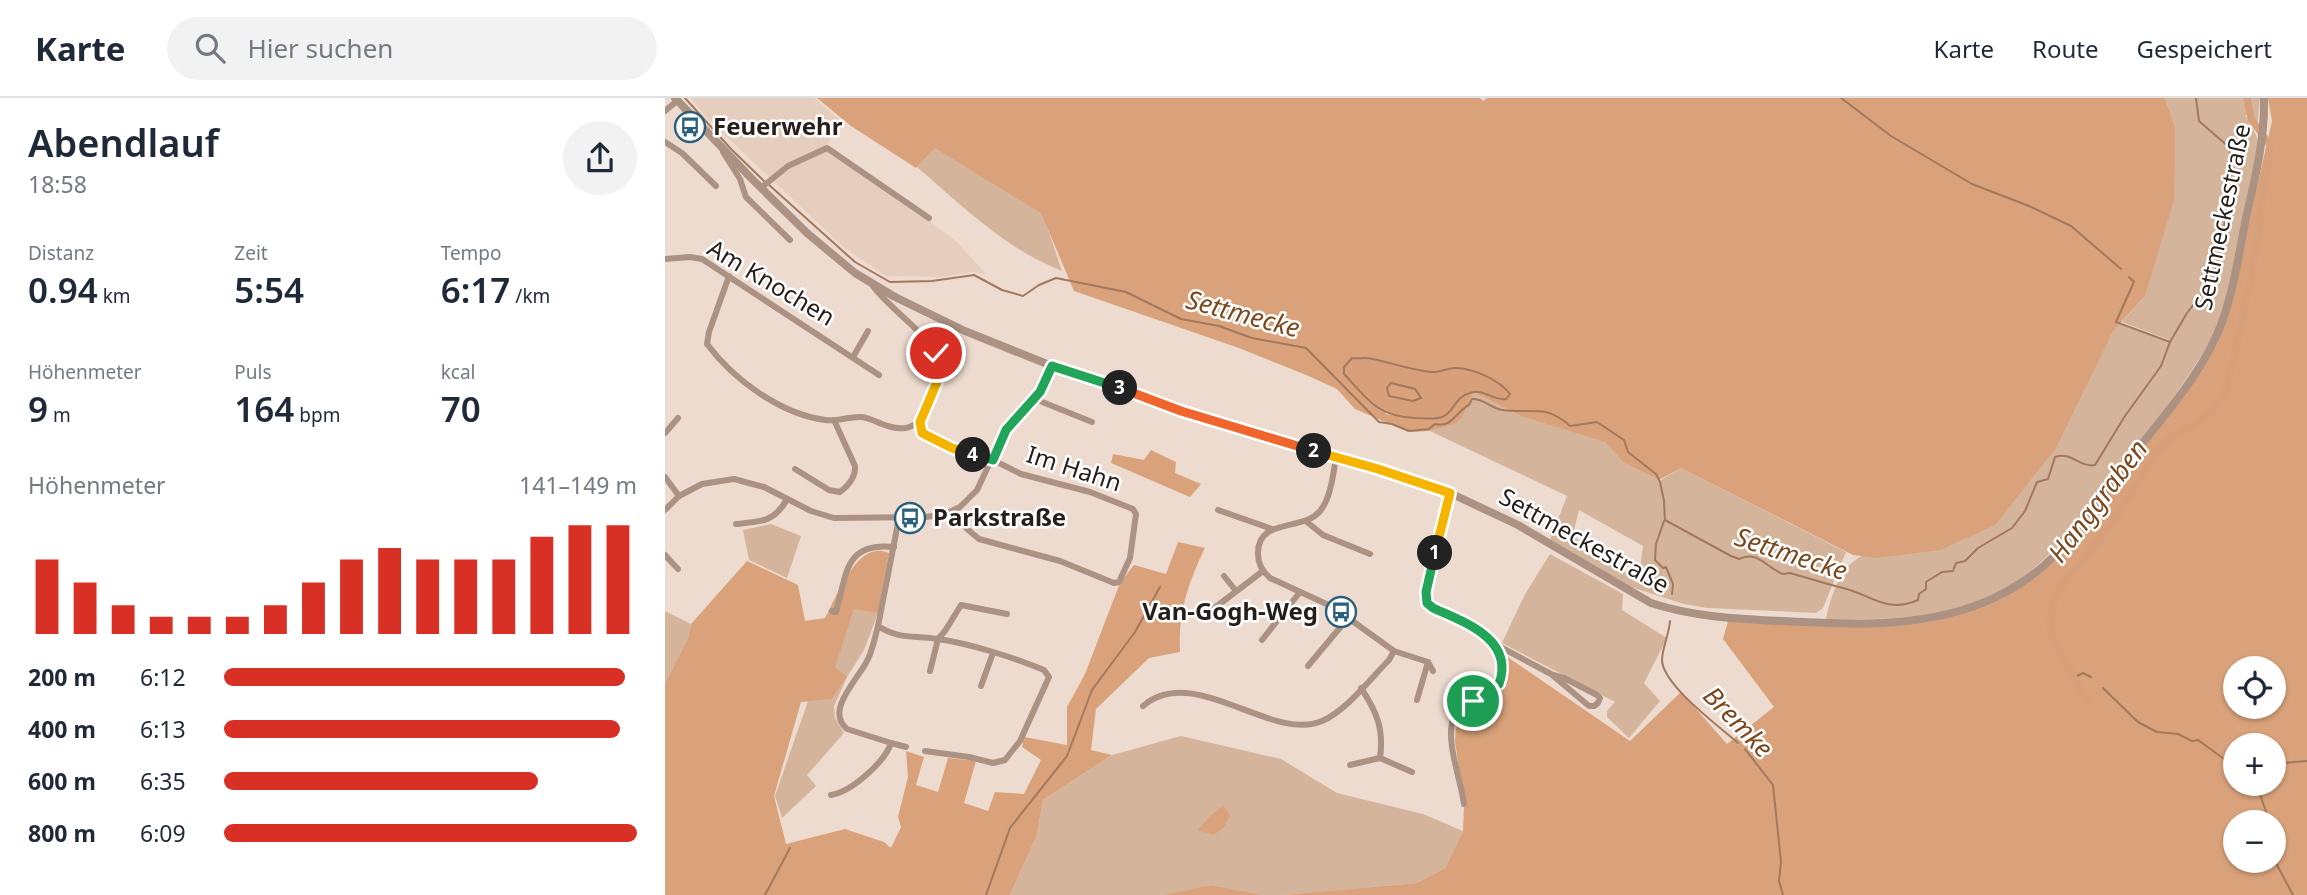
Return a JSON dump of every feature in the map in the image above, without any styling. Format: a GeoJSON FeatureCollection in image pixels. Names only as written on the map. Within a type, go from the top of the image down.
{"type":"FeatureCollection","features":[{"type":"Feature","properties":{"kind":"street","name":"Settmeckestraße"},"geometry":{"type":"LineString","coordinates":[[676,100],[832,254],[895,298],[965,331],[1052,366],[1181,411],[1450,493],[1518,526],[1651,603],[1671,610],[1729,618],[1865,623],[1937,616],[1980,604],[2021,582],[2049,561],[2063,546],[2200,364],[2222,322],[2260,153],[2264,98]]}},
{"type":"Feature","properties":{"kind":"street"},"geometry":{"type":"LineString","coordinates":[[665,111],[676,100]]}},
{"type":"Feature","properties":{"kind":"street"},"geometry":{"type":"LineString","coordinates":[[665,142],[682,153],[716,186]]}},
{"type":"Feature","properties":{"kind":"street"},"geometry":{"type":"LineString","coordinates":[[719,144],[740,179],[746,197],[790,240]]}},
{"type":"Feature","properties":{"kind":"street"},"geometry":{"type":"LineString","coordinates":[[762,187],[788,166],[827,148],[929,218]]}},
{"type":"Feature","properties":{"kind":"street","name":"Am Knochen"},"geometry":{"type":"LineString","coordinates":[[665,259],[702,259],[880,375]]}},
{"type":"Feature","properties":{"kind":"street"},"geometry":{"type":"LineString","coordinates":[[729,275],[709,332],[708,344],[722,363],[760,395],[825,421],[867,418],[900,430],[920,422]]}},
{"type":"Feature","properties":{"kind":"street"},"geometry":{"type":"LineString","coordinates":[[871,283],[939,358],[939,382],[920,422],[922,433],[952,448],[993,460]]}},
{"type":"Feature","properties":{"kind":"street","name":"Am Knochen"},"geometry":{"type":"LineString","coordinates":[[853,357],[868,331]]}},
{"type":"Feature","properties":{"kind":"street"},"geometry":{"type":"LineString","coordinates":[[665,510],[678,496],[702,484],[734,479],[764,487],[811,511],[834,518],[926,517],[953,510],[973,496],[1006,430],[1035,399],[1052,366]]}},
{"type":"Feature","properties":{"kind":"street"},"geometry":{"type":"LineString","coordinates":[[1035,399],[1092,422]]}},
{"type":"Feature","properties":{"kind":"street"},"geometry":{"type":"LineString","coordinates":[[665,433],[678,418]]}},
{"type":"Feature","properties":{"kind":"street"},"geometry":{"type":"LineString","coordinates":[[795,469],[832,491],[840,492],[849,483],[855,473],[855,466],[834,420]]}},
{"type":"Feature","properties":{"kind":"street"},"geometry":{"type":"LineString","coordinates":[[1336,458],[1324,506],[1307,522],[1272,529],[1264,535],[1258,549],[1259,563],[1270,578],[1333,607],[1394,651],[1428,662],[1433,671]]}},
{"type":"Feature","properties":{"kind":"street","name":"Im Hahn"},"geometry":{"type":"LineString","coordinates":[[953,510],[967,529],[979,539],[1060,561],[1114,583],[1119,582],[1130,558],[1135,511],[1090,492],[1021,474],[993,460]]}},
{"type":"Feature","properties":{"kind":"street"},"geometry":{"type":"LineString","coordinates":[[665,477],[678,496]]}},
{"type":"Feature","properties":{"kind":"street"},"geometry":{"type":"LineString","coordinates":[[1450,493],[1426,598],[1433,608],[1471,626],[1493,643],[1597,695],[1600,698],[1598,703],[1589,706],[1551,674]]}},
{"type":"Feature","properties":{"kind":"street"},"geometry":{"type":"LineString","coordinates":[[736,524],[772,519],[781,510],[786,499]]}},
{"type":"Feature","properties":{"kind":"street"},"geometry":{"type":"LineString","coordinates":[[1218,510],[1272,529]]}},
{"type":"Feature","properties":{"kind":"street"},"geometry":{"type":"LineString","coordinates":[[899,518],[879,626],[868,660],[844,699],[839,716],[842,725],[847,729],[906,747]]}},
{"type":"Feature","properties":{"kind":"street"},"geometry":{"type":"LineString","coordinates":[[1307,522],[1323,535],[1370,554]]}},
{"type":"Feature","properties":{"kind":"street"},"geometry":{"type":"LineString","coordinates":[[832,611],[836,612],[847,569],[858,553],[873,546],[894,547]]}},
{"type":"Feature","properties":{"kind":"street"},"geometry":{"type":"LineString","coordinates":[[665,555],[678,569]]}},
{"type":"Feature","properties":{"kind":"street"},"geometry":{"type":"LineString","coordinates":[[1213,609],[1263,571]]}},
{"type":"Feature","properties":{"kind":"street"},"geometry":{"type":"LineString","coordinates":[[1224,576],[1236,591]]}},
{"type":"Feature","properties":{"kind":"street"},"geometry":{"type":"LineString","coordinates":[[1262,640],[1300,592]]}},
{"type":"Feature","properties":{"kind":"street"},"geometry":{"type":"LineString","coordinates":[[930,671],[938,639],[961,605],[1007,614]]}},
{"type":"Feature","properties":{"kind":"street"},"geometry":{"type":"LineString","coordinates":[[1307,666],[1348,618]]}},
{"type":"Feature","properties":{"kind":"street"},"geometry":{"type":"LineString","coordinates":[[879,626],[900,637],[938,639],[993,653],[1038,667],[1049,675],[1049,680],[1014,750],[1005,760],[993,762],[925,751]]}},
{"type":"Feature","properties":{"kind":"street"},"geometry":{"type":"LineString","coordinates":[[1464,804],[1451,737],[1452,722],[1462,708],[1499,684],[1502,667],[1498,650],[1493,643]]}},
{"type":"Feature","properties":{"kind":"street"},"geometry":{"type":"LineString","coordinates":[[1143,706],[1161,695],[1182,692],[1287,723],[1312,724],[1334,715],[1389,660],[1394,651]]}},
{"type":"Feature","properties":{"kind":"street"},"geometry":{"type":"LineString","coordinates":[[981,686],[993,653]]}},
{"type":"Feature","properties":{"kind":"street"},"geometry":{"type":"LineString","coordinates":[[1417,700],[1428,662]]}},
{"type":"Feature","properties":{"kind":"street"},"geometry":{"type":"LineString","coordinates":[[1361,688],[1380,722],[1380,758]]}},
{"type":"Feature","properties":{"kind":"street"},"geometry":{"type":"LineString","coordinates":[[831,795],[851,787],[881,760],[891,743]]}},
{"type":"Feature","properties":{"kind":"street"},"geometry":{"type":"LineString","coordinates":[[1350,765],[1380,758],[1412,772]]}},
{"type":"Feature","properties":{"kind":"shaded area"},"geometry":{"type":"Polygon","coordinates":[[[691,98],[814,98],[841,121],[827,145],[956,241],[986,274],[973,272],[941,277],[886,276],[842,246],[706,117],[691,98]]]}},
{"type":"Feature","properties":{"kind":"shaded area"},"geometry":{"type":"Polygon","coordinates":[[[817,98],[1480,98],[1483,101],[1487,98],[2165,98],[2175,127],[2174,200],[2145,296],[2113,331],[2056,448],[1995,525],[1940,550],[1877,558],[1853,555],[1681,468],[1659,480],[1624,463],[1605,442],[1523,417],[1473,392],[1462,418],[1455,424],[1430,431],[1409,432],[1355,409],[1337,389],[1304,374],[1239,348],[1074,291],[1041,213],[935,148],[916,168],[851,126],[817,98]],[[1369,358],[1360,360],[1386,414],[1422,419],[1448,414],[1461,398],[1471,392],[1490,396],[1456,367],[1435,373],[1369,358]]]}},
{"type":"Feature","properties":{"kind":"shaded area"},"geometry":{"type":"Polygon","coordinates":[[[2165,98],[2260,98],[2257,131],[2249,115],[2245,115],[2257,136],[2258,148],[2229,288],[2216,328],[2189,374],[2086,513],[2058,546],[2025,575],[1986,598],[1942,612],[1896,618],[1826,619],[1834,591],[1849,566],[2119,324],[2168,342],[2169,340],[2122,322],[2145,296],[2175,127],[2165,98]]]}},
{"type":"Feature","properties":{"kind":"shaded area"},"geometry":{"type":"Polygon","coordinates":[[[2268,98],[2307,98],[2307,895],[1282,895],[1417,883],[1445,868],[1463,831],[1464,804],[1455,741],[1456,720],[1499,687],[1506,656],[1630,741],[1681,692],[1727,744],[1774,707],[1723,639],[1729,618],[1879,627],[1933,621],[2001,599],[2030,581],[2066,551],[2181,398],[2216,345],[2228,315],[2272,121],[2268,98]]]}},
{"type":"Feature","properties":{"kind":"shaded area"},"geometry":{"type":"Polygon","coordinates":[[[935,147],[1042,212],[1062,271],[1004,239],[968,212],[917,167],[935,147]]]}},
{"type":"Feature","properties":{"kind":"shaded area"},"geometry":{"type":"Polygon","coordinates":[[[1352,358],[1365,358],[1431,372],[1464,369],[1493,380],[1510,394],[1506,399],[1501,399],[1475,392],[1461,398],[1450,412],[1442,417],[1402,417],[1382,410],[1367,399],[1344,374],[1344,367],[1352,358]],[[1391,383],[1387,388],[1389,396],[1413,401],[1421,398],[1415,389],[1391,383]]]}},
{"type":"Feature","properties":{"kind":"shaded area"},"geometry":{"type":"Polygon","coordinates":[[[1392,383],[1415,389],[1421,398],[1413,401],[1389,396],[1386,388],[1392,383]]]}},
{"type":"Feature","properties":{"kind":"shaded area"},"geometry":{"type":"Polygon","coordinates":[[[1473,392],[1523,417],[1606,442],[1624,463],[1659,480],[1659,485],[1661,480],[1681,468],[1846,552],[1823,608],[1816,613],[1707,608],[1684,604],[1615,582],[1550,540],[1567,496],[1430,431],[1455,424],[1473,392]],[[1579,510],[1573,534],[1583,547],[1649,587],[1640,568],[1643,546],[1579,510]]]}},
{"type":"Feature","properties":{"kind":"shaded area"},"geometry":{"type":"Polygon","coordinates":[[[1151,450],[1176,462],[1175,473],[1201,484],[1190,497],[1111,463],[1113,454],[1144,460],[1151,450]]]}},
{"type":"Feature","properties":{"kind":"shaded area"},"geometry":{"type":"Polygon","coordinates":[[[771,524],[801,536],[787,578],[749,560],[743,530],[771,524]]]}},
{"type":"Feature","properties":{"kind":"shaded area"},"geometry":{"type":"Polygon","coordinates":[[[1178,542],[1205,548],[1185,598],[1180,652],[1149,658],[1096,709],[1091,750],[1112,755],[1043,800],[1037,835],[1010,895],[665,895],[665,683],[688,638],[691,624],[747,561],[798,585],[805,621],[825,618],[846,578],[860,559],[877,551],[889,553],[878,613],[854,609],[835,667],[847,677],[832,699],[801,702],[774,796],[786,844],[845,829],[884,842],[891,848],[901,827],[898,817],[908,777],[906,751],[924,757],[916,785],[938,792],[948,758],[976,761],[964,803],[988,811],[995,792],[1024,794],[1041,760],[1022,747],[1024,737],[1067,745],[1067,707],[1085,674],[1120,583],[1134,565],[1166,574],[1178,542]]]}},
{"type":"Feature","properties":{"kind":"shaded area"},"geometry":{"type":"Polygon","coordinates":[[[1550,554],[1623,594],[1622,610],[1667,638],[1644,683],[1660,701],[1629,738],[1607,717],[1607,711],[1615,702],[1502,643],[1524,596],[1550,554]]]}},
{"type":"Feature","properties":{"kind":"shaded area"},"geometry":{"type":"Polygon","coordinates":[[[854,608],[878,613],[864,650],[847,677],[834,706],[835,718],[844,733],[807,775],[816,786],[782,818],[775,796],[808,701],[832,699],[846,678],[834,668],[854,608]]]}},
{"type":"Feature","properties":{"kind":"shaded area"},"geometry":{"type":"Polygon","coordinates":[[[665,611],[691,624],[688,638],[665,683],[665,611]]]}},
{"type":"Feature","properties":{"kind":"shaded area"},"geometry":{"type":"Polygon","coordinates":[[[1181,736],[1281,759],[1337,793],[1423,814],[1463,831],[1445,868],[1417,883],[1282,895],[1264,895],[1211,885],[1162,895],[1010,895],[1037,835],[1043,800],[1112,755],[1181,736]]]}},
{"type":"Feature","properties":{"kind":"shaded area"},"geometry":{"type":"Polygon","coordinates":[[[1223,806],[1230,815],[1224,827],[1214,835],[1198,830],[1210,816],[1223,806]]]}},
{"type":"Feature","properties":{"kind":"shaded area"},"geometry":{"type":"Polygon","coordinates":[[[1211,885],[1264,895],[1162,895],[1211,885]]]}},
{"type":"Feature","properties":{"kind":"waterway","name":"Settmecke"},"geometry":{"type":"LineString","coordinates":[[685,98],[764,181]]}},
{"type":"Feature","properties":{"kind":"waterway"},"geometry":{"type":"LineString","coordinates":[[1841,98],[1891,136],[1972,184],[2071,226],[2121,269]]}},
{"type":"Feature","properties":{"kind":"waterway","name":"Settmecke"},"geometry":{"type":"LineString","coordinates":[[768,184],[855,262],[890,282],[932,281],[974,275],[1002,290],[1023,296],[1056,278],[1126,292],[1181,319],[1219,326],[1252,338],[1306,348],[1379,422],[1409,431],[1446,424],[1469,405],[1472,399],[1502,410],[1546,412],[1570,426],[1597,422],[1624,440],[1628,452],[1656,474],[1664,501],[1665,520],[1739,559],[1757,558],[1783,574],[1790,573],[1853,591],[1879,602],[1897,605],[1918,600],[1919,594],[1926,589],[1926,582],[1942,572],[1953,571],[1956,563],[1965,561],[1978,548],[2012,528],[2025,511],[2037,482],[2048,479],[2055,457],[2066,456],[2095,465],[2125,416],[2161,366],[2170,342],[2187,313],[2214,278],[2233,194],[2230,148],[2199,121],[2196,98]]}},
{"type":"Feature","properties":{"kind":"waterway","name":"Hanggraben"},"geometry":{"type":"LineString","coordinates":[[2088,703],[2052,637],[2050,626],[2054,600],[2063,584],[2110,526],[2158,450],[2175,434],[2212,412],[2227,389],[2254,263],[2270,145],[2251,119],[2247,98]]}},
{"type":"Feature","properties":{"kind":"waterway"},"geometry":{"type":"LineString","coordinates":[[2129,277],[2134,282],[2116,322],[2170,342]]}},
{"type":"Feature","properties":{"kind":"waterway","name":"Bremke"},"geometry":{"type":"LineString","coordinates":[[1664,521],[1656,544],[1655,560],[1663,568],[1666,567],[1673,584],[1672,594]]}},
{"type":"Feature","properties":{"kind":"waterway"},"geometry":{"type":"LineString","coordinates":[[986,895],[1010,828],[1067,756],[1092,690],[1135,632],[1160,587]]}},
{"type":"Feature","properties":{"kind":"waterway","name":"Bremke"},"geometry":{"type":"LineString","coordinates":[[1670,621],[1662,659],[1664,669],[1681,692],[1738,743]]}},
{"type":"Feature","properties":{"kind":"waterway"},"geometry":{"type":"LineString","coordinates":[[2073,678],[2083,673],[2091,677]]}},
{"type":"Feature","properties":{"kind":"waterway"},"geometry":{"type":"LineString","coordinates":[[2103,688],[2138,722],[2157,732],[2178,734],[2192,741],[2198,740],[2223,758]]}},
{"type":"Feature","properties":{"kind":"waterway","name":"Bremke"},"geometry":{"type":"LineString","coordinates":[[1745,749],[1773,785],[1781,862],[1779,881],[1783,895]]}},
{"type":"Feature","properties":{"kind":"waterway"},"geometry":{"type":"LineString","coordinates":[[2286,763],[2307,761]]}},
{"type":"Feature","properties":{"kind":"waterway"},"geometry":{"type":"LineString","coordinates":[[2260,796],[2266,810]]}},
{"type":"Feature","properties":{"kind":"waterway"},"geometry":{"type":"LineString","coordinates":[[765,895],[790,848]]}},
{"type":"Feature","properties":{"kind":"waterway"},"geometry":{"type":"LineString","coordinates":[[2281,873],[2293,895]]}},
{"type":"Feature","properties":{"kind":"place","name":"Feuerwehr"},"geometry":{"type":"Point","coordinates":[690,127]}},
{"type":"Feature","properties":{"kind":"place","name":"Parkstraße"},"geometry":{"type":"Point","coordinates":[910,518]}},
{"type":"Feature","properties":{"kind":"place","name":"Van-Gogh-Weg"},"geometry":{"type":"Point","coordinates":[1341,612]}},
{"type":"Feature","properties":{"kind":"route"},"geometry":{"type":"LineString","coordinates":[[936,353],[941,368],[939,382],[920,422],[922,433],[966,453],[993,460],[1006,430],[1035,399],[1052,366],[1181,411],[1450,493],[1426,598],[1433,608],[1481,632],[1498,650],[1502,667],[1499,684],[1473,701]]}}]}
